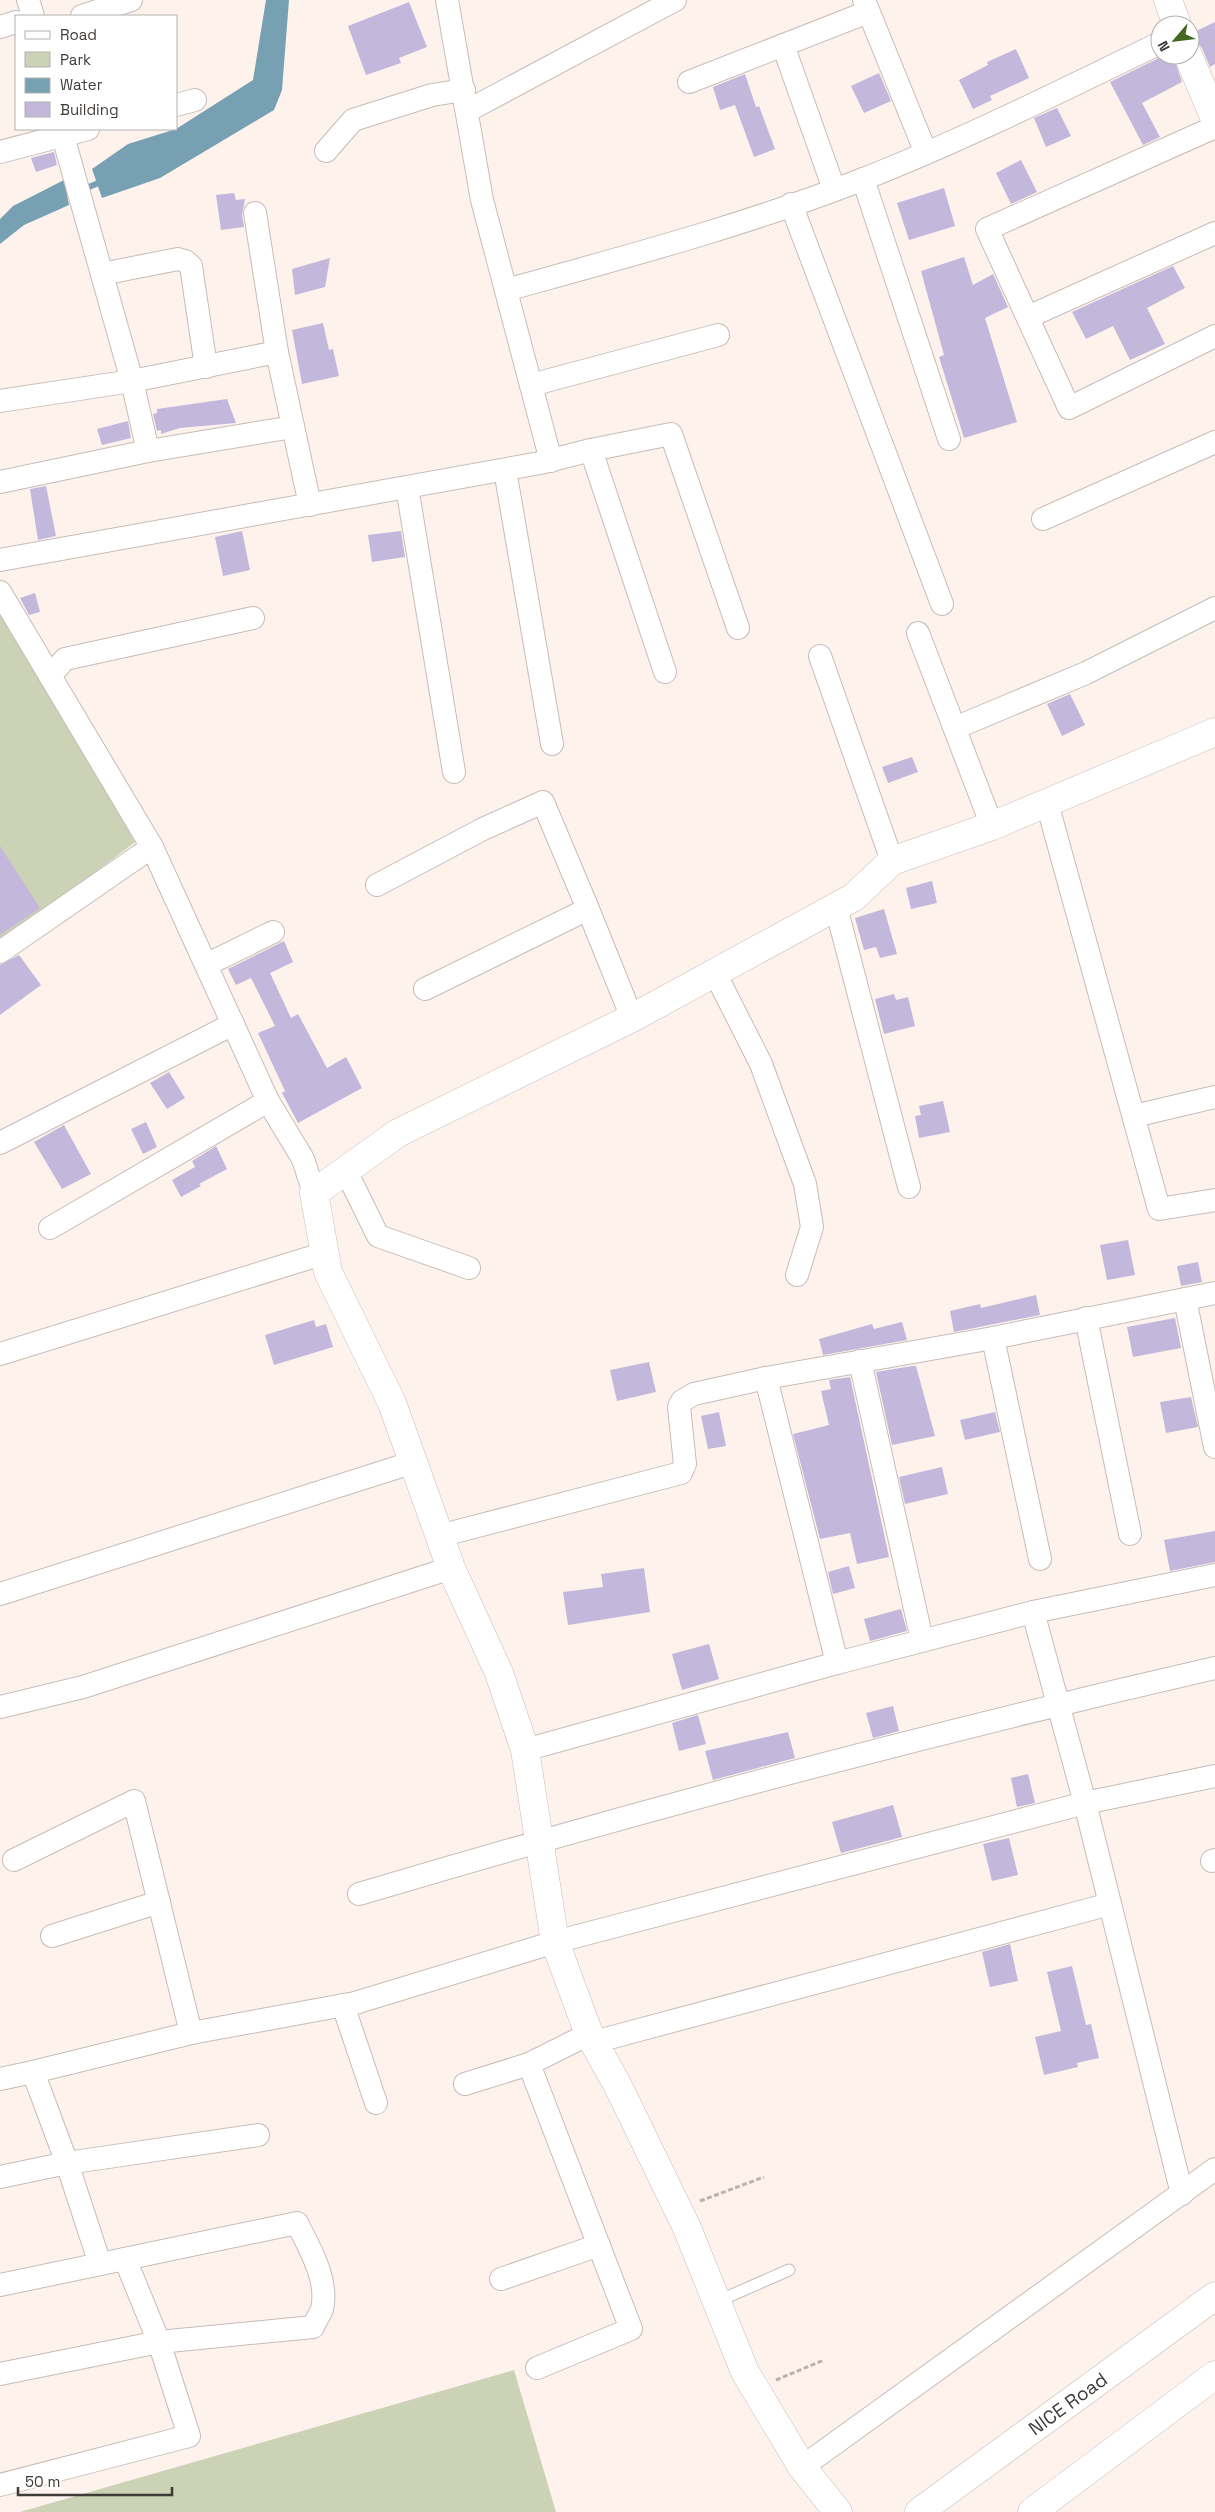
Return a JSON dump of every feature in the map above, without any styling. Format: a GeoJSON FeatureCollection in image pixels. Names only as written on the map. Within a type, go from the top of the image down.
{"type":"FeatureCollection","features":[{"type":"Feature","properties":{"kind":"main road"},"geometry":{"type":"LineString","coordinates":[[1168,0],[1173,15]]}},
{"type":"Feature","properties":{"kind":"main road"},"geometry":{"type":"LineString","coordinates":[[1192,65],[1215,118]]}},
{"type":"Feature","properties":{"kind":"main road"},"geometry":{"type":"LineString","coordinates":[[837,2511],[802,2467],[745,2372],[678,2209],[618,2086],[592,2038],[555,1942],[526,1750],[499,1673],[451,1568],[414,1462],[373,1361],[328,1272],[314,1193],[398,1133],[632,1018],[854,897],[892,861],[992,826],[1215,732]]}},
{"type":"Feature","properties":{"kind":"main road","name":"NICE Road"},"geometry":{"type":"LineString","coordinates":[[919,2512],[1215,2296]]}},
{"type":"Feature","properties":{"kind":"main road"},"geometry":{"type":"LineString","coordinates":[[1032,2512],[1215,2375]]}},
{"type":"Feature","properties":{"kind":"street"},"geometry":{"type":"LineString","coordinates":[[28,0],[33,15]]}},
{"type":"Feature","properties":{"kind":"street"},"geometry":{"type":"LineString","coordinates":[[85,15],[131,0]]}},
{"type":"Feature","properties":{"kind":"street"},"geometry":{"type":"LineString","coordinates":[[447,0],[482,200],[551,461]]}},
{"type":"Feature","properties":{"kind":"street"},"geometry":{"type":"LineString","coordinates":[[326,151],[353,120],[432,95],[466,100],[675,0]]}},
{"type":"Feature","properties":{"kind":"street"},"geometry":{"type":"LineString","coordinates":[[689,82],[783,45],[866,6],[926,153]]}},
{"type":"Feature","properties":{"kind":"street"},"geometry":{"type":"LineString","coordinates":[[0,27],[15,22]]}},
{"type":"Feature","properties":{"kind":"street"},"geometry":{"type":"LineString","coordinates":[[783,45],[834,190]]}},
{"type":"Feature","properties":{"kind":"street"},"geometry":{"type":"LineString","coordinates":[[506,290],[729,225],[834,190],[973,133],[1150,48]]}},
{"type":"Feature","properties":{"kind":"street"},"geometry":{"type":"LineString","coordinates":[[1215,127],[987,230],[1069,408],[1215,336]]}},
{"type":"Feature","properties":{"kind":"street"},"geometry":{"type":"LineString","coordinates":[[0,152],[62,132],[79,130]]}},
{"type":"Feature","properties":{"kind":"street"},"geometry":{"type":"LineString","coordinates":[[62,132],[132,381],[148,451]]}},
{"type":"Feature","properties":{"kind":"street"},"geometry":{"type":"LineString","coordinates":[[863,179],[949,439]]}},
{"type":"Feature","properties":{"kind":"street"},"geometry":{"type":"LineString","coordinates":[[791,204],[942,604]]}},
{"type":"Feature","properties":{"kind":"street"},"geometry":{"type":"LineString","coordinates":[[255,213],[277,352],[310,505]]}},
{"type":"Feature","properties":{"kind":"street"},"geometry":{"type":"LineString","coordinates":[[1028,317],[1215,233]]}},
{"type":"Feature","properties":{"kind":"street"},"geometry":{"type":"LineString","coordinates":[[102,274],[178,259],[185,261],[191,266],[206,367]]}},
{"type":"Feature","properties":{"kind":"street"},"geometry":{"type":"LineString","coordinates":[[531,384],[718,335]]}},
{"type":"Feature","properties":{"kind":"street"},"geometry":{"type":"LineString","coordinates":[[0,401],[132,381],[277,352]]}},
{"type":"Feature","properties":{"kind":"street"},"geometry":{"type":"LineString","coordinates":[[0,482],[148,451],[293,427]]}},
{"type":"Feature","properties":{"kind":"street"},"geometry":{"type":"LineString","coordinates":[[0,560],[505,470],[671,434],[738,628]]}},
{"type":"Feature","properties":{"kind":"street"},"geometry":{"type":"LineString","coordinates":[[1043,519],[1215,442]]}},
{"type":"Feature","properties":{"kind":"street"},"geometry":{"type":"LineString","coordinates":[[591,450],[665,672]]}},
{"type":"Feature","properties":{"kind":"street"},"geometry":{"type":"LineString","coordinates":[[505,470],[552,744]]}},
{"type":"Feature","properties":{"kind":"street"},"geometry":{"type":"LineString","coordinates":[[408,487],[454,772]]}},
{"type":"Feature","properties":{"kind":"street"},"geometry":{"type":"LineString","coordinates":[[0,592],[152,847],[268,1101],[303,1159],[314,1193]]}},
{"type":"Feature","properties":{"kind":"street"},"geometry":{"type":"LineString","coordinates":[[955,728],[1086,673],[1215,608]]}},
{"type":"Feature","properties":{"kind":"street"},"geometry":{"type":"LineString","coordinates":[[50,676],[65,659],[253,618]]}},
{"type":"Feature","properties":{"kind":"street"},"geometry":{"type":"LineString","coordinates":[[918,633],[992,826]]}},
{"type":"Feature","properties":{"kind":"street"},"geometry":{"type":"LineString","coordinates":[[820,656],[892,861]]}},
{"type":"Feature","properties":{"kind":"street"},"geometry":{"type":"LineString","coordinates":[[377,885],[483,829],[543,802],[632,1018]]}},
{"type":"Feature","properties":{"kind":"street"},"geometry":{"type":"LineString","coordinates":[[1047,803],[1159,1209],[1215,1200]]}},
{"type":"Feature","properties":{"kind":"street"},"geometry":{"type":"LineString","coordinates":[[3,943],[152,847]]}},
{"type":"Feature","properties":{"kind":"street"},"geometry":{"type":"LineString","coordinates":[[836,907],[909,1187]]}},
{"type":"Feature","properties":{"kind":"street"},"geometry":{"type":"LineString","coordinates":[[425,989],[588,909]]}},
{"type":"Feature","properties":{"kind":"street"},"geometry":{"type":"LineString","coordinates":[[206,965],[272,932]]}},
{"type":"Feature","properties":{"kind":"street"},"geometry":{"type":"LineString","coordinates":[[715,973],[760,1064],[805,1184],[812,1227],[797,1275]]}},
{"type":"Feature","properties":{"kind":"street"},"geometry":{"type":"LineString","coordinates":[[0,1143],[233,1024]]}},
{"type":"Feature","properties":{"kind":"street"},"geometry":{"type":"LineString","coordinates":[[1134,1116],[1215,1097]]}},
{"type":"Feature","properties":{"kind":"street"},"geometry":{"type":"LineString","coordinates":[[50,1228],[268,1101]]}},
{"type":"Feature","properties":{"kind":"street"},"geometry":{"type":"LineString","coordinates":[[346,1170],[378,1236],[469,1268]]}},
{"type":"Feature","properties":{"kind":"street"},"geometry":{"type":"LineString","coordinates":[[0,1354],[325,1253]]}},
{"type":"Feature","properties":{"kind":"street"},"geometry":{"type":"LineString","coordinates":[[439,1536],[678,1475],[684,1470],[686,1464],[678,1412],[682,1401],[694,1394],[766,1378],[993,1338],[1215,1293]]}},
{"type":"Feature","properties":{"kind":"street"},"geometry":{"type":"LineString","coordinates":[[1185,1299],[1215,1447]]}},
{"type":"Feature","properties":{"kind":"street"},"geometry":{"type":"LineString","coordinates":[[1086,1318],[1130,1534]]}},
{"type":"Feature","properties":{"kind":"street"},"geometry":{"type":"LineString","coordinates":[[993,1338],[1040,1559]]}},
{"type":"Feature","properties":{"kind":"street"},"geometry":{"type":"LineString","coordinates":[[860,1361],[922,1640]]}},
{"type":"Feature","properties":{"kind":"street"},"geometry":{"type":"LineString","coordinates":[[766,1378],[837,1663]]}},
{"type":"Feature","properties":{"kind":"street"},"geometry":{"type":"LineString","coordinates":[[0,1594],[414,1462]]}},
{"type":"Feature","properties":{"kind":"street"},"geometry":{"type":"LineString","coordinates":[[0,1707],[83,1687],[451,1568]]}},
{"type":"Feature","properties":{"kind":"street"},"geometry":{"type":"LineString","coordinates":[[526,1750],[922,1640],[1033,1612],[1215,1575]]}},
{"type":"Feature","properties":{"kind":"street"},"geometry":{"type":"LineString","coordinates":[[1033,1612],[1085,1803],[1182,2194]]}},
{"type":"Feature","properties":{"kind":"street"},"geometry":{"type":"LineString","coordinates":[[359,1894],[539,1841],[1059,1704],[1215,1668]]}},
{"type":"Feature","properties":{"kind":"street"},"geometry":{"type":"LineString","coordinates":[[0,2079],[191,2033],[343,2005],[555,1942],[1085,1803],[1215,1776]]}},
{"type":"Feature","properties":{"kind":"street"},"geometry":{"type":"LineString","coordinates":[[14,1860],[134,1800],[191,2033]]}},
{"type":"Feature","properties":{"kind":"street"},"geometry":{"type":"LineString","coordinates":[[52,1936],[159,1902]]}},
{"type":"Feature","properties":{"kind":"street"},"geometry":{"type":"LineString","coordinates":[[465,2084],[528,2064],[592,2038],[1110,1904]]}},
{"type":"Feature","properties":{"kind":"street"},"geometry":{"type":"LineString","coordinates":[[343,2005],[376,2103]]}},
{"type":"Feature","properties":{"kind":"street"},"geometry":{"type":"LineString","coordinates":[[528,2064],[631,2329],[537,2368]]}},
{"type":"Feature","properties":{"kind":"street"},"geometry":{"type":"LineString","coordinates":[[34,2072],[67,2163],[100,2264]]}},
{"type":"Feature","properties":{"kind":"street"},"geometry":{"type":"LineString","coordinates":[[0,2177],[67,2163],[258,2135]]}},
{"type":"Feature","properties":{"kind":"street"},"geometry":{"type":"LineString","coordinates":[[802,2467],[1215,2169]]}},
{"type":"Feature","properties":{"kind":"street"},"geometry":{"type":"LineString","coordinates":[[0,2285],[298,2223],[316,2260],[322,2288],[322,2308],[313,2326],[159,2342],[0,2374]]}},
{"type":"Feature","properties":{"kind":"street"},"geometry":{"type":"LineString","coordinates":[[501,2279],[598,2245]]}},
{"type":"Feature","properties":{"kind":"street"},"geometry":{"type":"LineString","coordinates":[[0,2484],[189,2436],[159,2342],[124,2259]]}},
{"type":"Feature","properties":{"kind":"lane"},"geometry":{"type":"LineString","coordinates":[[716,2302],[789,2270]]}},
{"type":"Feature","properties":{"kind":"path"},"geometry":{"type":"LineString","coordinates":[[678,2209],[764,2177]]}},
{"type":"Feature","properties":{"kind":"path"},"geometry":{"type":"LineString","coordinates":[[755,2388],[824,2360]]}},
{"type":"Feature","properties":{"kind":"green space"},"geometry":{"type":"Polygon","coordinates":[[[0,609],[135,842],[22,928],[0,938],[0,609]]]}},
{"type":"Feature","properties":{"kind":"green space"},"geometry":{"type":"Polygon","coordinates":[[[514,2370],[556,2512],[20,2512],[514,2370]]]}},
{"type":"Feature","properties":{"kind":"water"},"geometry":{"type":"Polygon","coordinates":[[[266,0],[289,0],[282,90],[274,110],[160,178],[102,198],[92,169],[128,144],[178,130],[178,128],[253,80],[266,0]]]}},
{"type":"Feature","properties":{"kind":"water"},"geometry":{"type":"Polygon","coordinates":[[[64,180],[69,205],[24,225],[0,244],[0,219],[13,206],[64,180]]]}},
{"type":"Feature","properties":{"kind":"building"},"geometry":{"type":"Polygon","coordinates":[[[409,2],[427,47],[399,58],[401,63],[366,75],[348,26],[409,2]]]}},
{"type":"Feature","properties":{"kind":"building"},"geometry":{"type":"Polygon","coordinates":[[[1215,22],[1215,64],[1210,67],[1200,46],[1200,29],[1215,22]]]}},
{"type":"Feature","properties":{"kind":"building"},"geometry":{"type":"Polygon","coordinates":[[[1016,49],[1029,78],[990,96],[992,100],[973,109],[959,80],[988,65],[987,62],[1016,49]]]}},
{"type":"Feature","properties":{"kind":"building"},"geometry":{"type":"Polygon","coordinates":[[[1150,62],[1150,65],[1176,65],[1182,82],[1142,103],[1160,137],[1143,145],[1110,82],[1150,62]]]}},
{"type":"Feature","properties":{"kind":"building"},"geometry":{"type":"Polygon","coordinates":[[[879,73],[891,101],[864,113],[851,86],[879,73]]]}},
{"type":"Feature","properties":{"kind":"building"},"geometry":{"type":"Polygon","coordinates":[[[745,74],[756,107],[759,106],[775,149],[754,157],[735,105],[720,110],[713,87],[745,74]]]}},
{"type":"Feature","properties":{"kind":"building"},"geometry":{"type":"Polygon","coordinates":[[[1057,108],[1071,136],[1046,147],[1034,118],[1057,108]]]}},
{"type":"Feature","properties":{"kind":"building"},"geometry":{"type":"Polygon","coordinates":[[[54,152],[57,165],[36,172],[31,158],[54,152]]]}},
{"type":"Feature","properties":{"kind":"building"},"geometry":{"type":"Polygon","coordinates":[[[1021,160],[1037,192],[1011,204],[996,173],[1021,160]]]}},
{"type":"Feature","properties":{"kind":"building"},"geometry":{"type":"Polygon","coordinates":[[[944,188],[955,226],[909,240],[897,203],[944,188]]]}},
{"type":"Feature","properties":{"kind":"building"},"geometry":{"type":"Polygon","coordinates":[[[234,193],[236,200],[245,199],[242,215],[244,227],[221,230],[216,195],[234,193]]]}},
{"type":"Feature","properties":{"kind":"building"},"geometry":{"type":"Polygon","coordinates":[[[964,257],[973,285],[993,274],[1008,307],[985,318],[1017,422],[964,438],[939,357],[944,355],[921,271],[964,257]]]}},
{"type":"Feature","properties":{"kind":"building"},"geometry":{"type":"Polygon","coordinates":[[[330,258],[325,287],[295,295],[292,269],[330,258]]]}},
{"type":"Feature","properties":{"kind":"building"},"geometry":{"type":"Polygon","coordinates":[[[1173,266],[1185,288],[1147,308],[1165,344],[1130,360],[1113,326],[1086,339],[1072,312],[1173,266]]]}},
{"type":"Feature","properties":{"kind":"building"},"geometry":{"type":"Polygon","coordinates":[[[323,323],[329,350],[333,349],[339,376],[302,384],[292,330],[323,323]]]}},
{"type":"Feature","properties":{"kind":"building"},"geometry":{"type":"Polygon","coordinates":[[[227,399],[236,423],[180,428],[161,434],[161,430],[157,431],[153,414],[157,413],[157,409],[227,399]]]}},
{"type":"Feature","properties":{"kind":"building"},"geometry":{"type":"Polygon","coordinates":[[[128,421],[131,438],[102,445],[97,429],[128,421]]]}},
{"type":"Feature","properties":{"kind":"building"},"geometry":{"type":"Polygon","coordinates":[[[46,486],[56,536],[38,540],[30,489],[46,486]]]}},
{"type":"Feature","properties":{"kind":"building"},"geometry":{"type":"Polygon","coordinates":[[[242,531],[250,570],[223,576],[215,537],[242,531]]]}},
{"type":"Feature","properties":{"kind":"building"},"geometry":{"type":"Polygon","coordinates":[[[401,531],[405,557],[372,562],[368,535],[401,531]]]}},
{"type":"Feature","properties":{"kind":"building"},"geometry":{"type":"Polygon","coordinates":[[[35,593],[40,612],[29,615],[20,598],[35,593]]]}},
{"type":"Feature","properties":{"kind":"building"},"geometry":{"type":"Polygon","coordinates":[[[1070,694],[1085,725],[1062,736],[1047,704],[1070,694]]]}},
{"type":"Feature","properties":{"kind":"building"},"geometry":{"type":"Polygon","coordinates":[[[912,757],[918,772],[888,783],[882,767],[912,757]]]}},
{"type":"Feature","properties":{"kind":"building"},"geometry":{"type":"Polygon","coordinates":[[[0,846],[40,908],[0,935],[0,846]]]}},
{"type":"Feature","properties":{"kind":"building"},"geometry":{"type":"Polygon","coordinates":[[[932,881],[937,903],[911,909],[906,888],[932,881]]]}},
{"type":"Feature","properties":{"kind":"building"},"geometry":{"type":"Polygon","coordinates":[[[884,909],[897,954],[880,958],[876,947],[864,950],[855,918],[884,909]]]}},
{"type":"Feature","properties":{"kind":"building"},"geometry":{"type":"Polygon","coordinates":[[[284,941],[293,962],[270,973],[291,1018],[298,1014],[327,1068],[346,1057],[362,1088],[298,1123],[282,1093],[285,1091],[258,1033],[275,1026],[251,978],[236,985],[228,969],[284,941]]]}},
{"type":"Feature","properties":{"kind":"building"},"geometry":{"type":"Polygon","coordinates":[[[19,955],[41,985],[0,1015],[0,965],[19,955]]]}},
{"type":"Feature","properties":{"kind":"building"},"geometry":{"type":"Polygon","coordinates":[[[894,994],[896,1000],[908,997],[915,1026],[884,1034],[875,999],[894,994]]]}},
{"type":"Feature","properties":{"kind":"building"},"geometry":{"type":"Polygon","coordinates":[[[169,1072],[185,1098],[167,1109],[150,1083],[169,1072]]]}},
{"type":"Feature","properties":{"kind":"building"},"geometry":{"type":"Polygon","coordinates":[[[943,1101],[950,1132],[919,1138],[915,1116],[921,1115],[919,1106],[943,1101]]]}},
{"type":"Feature","properties":{"kind":"building"},"geometry":{"type":"Polygon","coordinates":[[[146,1122],[157,1147],[143,1154],[131,1129],[146,1122]]]}},
{"type":"Feature","properties":{"kind":"building"},"geometry":{"type":"Polygon","coordinates":[[[64,1125],[91,1174],[62,1189],[34,1142],[64,1125]]]}},
{"type":"Feature","properties":{"kind":"building"},"geometry":{"type":"Polygon","coordinates":[[[216,1146],[227,1169],[199,1184],[201,1186],[181,1197],[172,1180],[195,1167],[192,1161],[216,1146]]]}},
{"type":"Feature","properties":{"kind":"building"},"geometry":{"type":"Polygon","coordinates":[[[1128,1240],[1135,1275],[1107,1280],[1100,1245],[1128,1240]]]}},
{"type":"Feature","properties":{"kind":"building"},"geometry":{"type":"Polygon","coordinates":[[[1198,1262],[1202,1282],[1181,1286],[1177,1266],[1198,1262]]]}},
{"type":"Feature","properties":{"kind":"building"},"geometry":{"type":"Polygon","coordinates":[[[1036,1295],[1040,1315],[954,1332],[950,1311],[980,1304],[981,1308],[1036,1295]]]}},
{"type":"Feature","properties":{"kind":"building"},"geometry":{"type":"Polygon","coordinates":[[[1175,1318],[1181,1348],[1133,1357],[1127,1327],[1175,1318]]]}},
{"type":"Feature","properties":{"kind":"building"},"geometry":{"type":"Polygon","coordinates":[[[314,1320],[316,1327],[326,1324],[333,1347],[274,1365],[265,1335],[314,1320]]]}},
{"type":"Feature","properties":{"kind":"building"},"geometry":{"type":"Polygon","coordinates":[[[902,1322],[907,1340],[823,1355],[819,1339],[872,1324],[874,1329],[902,1322]]]}},
{"type":"Feature","properties":{"kind":"building"},"geometry":{"type":"Polygon","coordinates":[[[649,1362],[656,1392],[617,1401],[610,1370],[649,1362]]]}},
{"type":"Feature","properties":{"kind":"building"},"geometry":{"type":"Polygon","coordinates":[[[916,1366],[935,1436],[892,1445],[876,1372],[916,1366]]]}},
{"type":"Feature","properties":{"kind":"building"},"geometry":{"type":"Polygon","coordinates":[[[850,1377],[889,1557],[857,1564],[850,1533],[820,1539],[793,1434],[829,1425],[821,1391],[831,1389],[829,1380],[850,1377]]]}},
{"type":"Feature","properties":{"kind":"building"},"geometry":{"type":"Polygon","coordinates":[[[1191,1397],[1198,1427],[1166,1433],[1160,1402],[1191,1397]]]}},
{"type":"Feature","properties":{"kind":"building"},"geometry":{"type":"Polygon","coordinates":[[[719,1412],[726,1446],[708,1449],[701,1416],[719,1412]]]}},
{"type":"Feature","properties":{"kind":"building"},"geometry":{"type":"Polygon","coordinates":[[[995,1412],[1000,1432],[965,1440],[960,1420],[995,1412]]]}},
{"type":"Feature","properties":{"kind":"building"},"geometry":{"type":"Polygon","coordinates":[[[942,1467],[948,1494],[905,1504],[899,1477],[942,1467]]]}},
{"type":"Feature","properties":{"kind":"building"},"geometry":{"type":"Polygon","coordinates":[[[1215,1531],[1215,1562],[1170,1571],[1164,1540],[1215,1531]]]}},
{"type":"Feature","properties":{"kind":"building"},"geometry":{"type":"Polygon","coordinates":[[[849,1566],[855,1588],[833,1594],[828,1572],[849,1566]]]}},
{"type":"Feature","properties":{"kind":"building"},"geometry":{"type":"Polygon","coordinates":[[[644,1568],[650,1612],[568,1625],[563,1592],[603,1587],[601,1574],[644,1568]]]}},
{"type":"Feature","properties":{"kind":"building"},"geometry":{"type":"Polygon","coordinates":[[[901,1609],[907,1631],[870,1641],[864,1619],[901,1609]]]}},
{"type":"Feature","properties":{"kind":"building"},"geometry":{"type":"Polygon","coordinates":[[[709,1644],[719,1679],[682,1690],[672,1654],[709,1644]]]}},
{"type":"Feature","properties":{"kind":"building"},"geometry":{"type":"Polygon","coordinates":[[[893,1706],[899,1731],[873,1738],[866,1713],[893,1706]]]}},
{"type":"Feature","properties":{"kind":"building"},"geometry":{"type":"Polygon","coordinates":[[[698,1715],[706,1744],[679,1751],[672,1723],[698,1715]]]}},
{"type":"Feature","properties":{"kind":"building"},"geometry":{"type":"Polygon","coordinates":[[[788,1732],[795,1758],[713,1780],[705,1751],[788,1732]]]}},
{"type":"Feature","properties":{"kind":"building"},"geometry":{"type":"Polygon","coordinates":[[[1028,1774],[1035,1803],[1017,1807],[1011,1778],[1028,1774]]]}},
{"type":"Feature","properties":{"kind":"building"},"geometry":{"type":"Polygon","coordinates":[[[893,1805],[902,1837],[841,1853],[832,1822],[893,1805]]]}},
{"type":"Feature","properties":{"kind":"building"},"geometry":{"type":"Polygon","coordinates":[[[1009,1838],[1018,1875],[992,1881],[983,1844],[1009,1838]]]}},
{"type":"Feature","properties":{"kind":"building"},"geometry":{"type":"Polygon","coordinates":[[[1010,1944],[1018,1981],[990,1987],[982,1952],[1010,1944]]]}},
{"type":"Feature","properties":{"kind":"building"},"geometry":{"type":"Polygon","coordinates":[[[1072,1966],[1086,2025],[1091,2024],[1099,2058],[1077,2063],[1078,2067],[1044,2075],[1035,2037],[1061,2031],[1047,1972],[1072,1966]]]}},
{"type":"Feature","properties":{"kind":"waterway"},"geometry":{"type":"LineString","coordinates":[[82,190],[103,181]]}}]}
